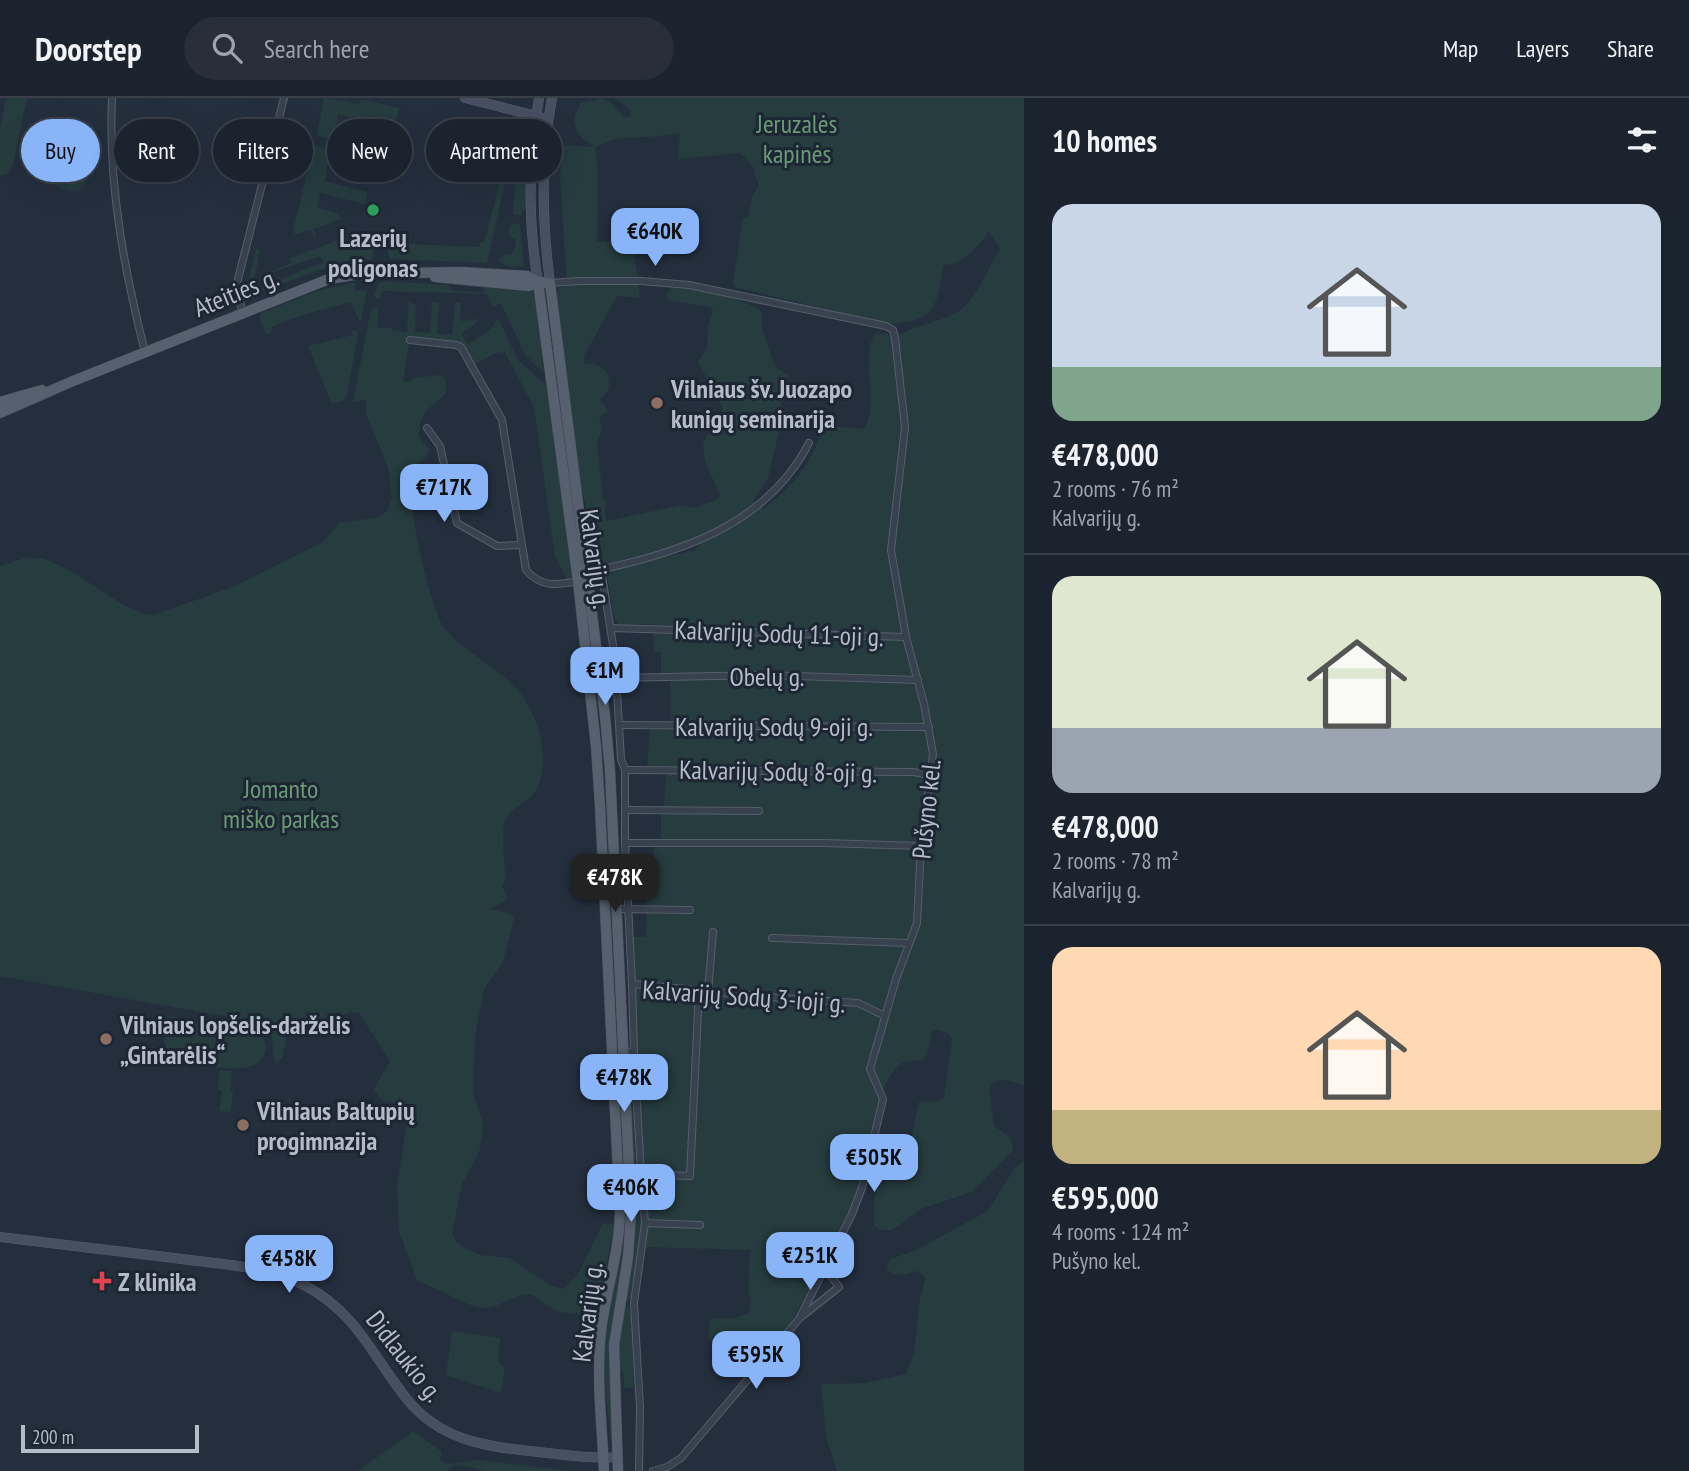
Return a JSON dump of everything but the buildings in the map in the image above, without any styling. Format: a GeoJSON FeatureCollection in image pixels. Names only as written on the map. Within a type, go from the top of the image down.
{"type":"FeatureCollection","features":[{"type":"Feature","properties":{"kind":"main road","name":"Ateities g."},"geometry":{"type":"LineString","coordinates":[[1,407],[329,279],[359,274],[421,274],[448,280],[529,286],[538,282],[550,283]]}},
{"type":"Feature","properties":{"kind":"main road","name":"Kalvarijų g."},"geometry":{"type":"LineString","coordinates":[[538,282],[585,577],[596,746],[620,1213],[600,1347],[604,1471]]}},
{"type":"Feature","properties":{"kind":"main road","name":"Kalvarijų g."},"geometry":{"type":"LineString","coordinates":[[550,283],[610,771],[622,909],[619,955],[629,1052],[631,1213],[628,1257],[614,1356],[618,1471]]}},
{"type":"Feature","properties":{"kind":"main road"},"geometry":{"type":"LineString","coordinates":[[607,955],[619,955]]}},
{"type":"Feature","properties":{"kind":"main road"},"geometry":{"type":"LineString","coordinates":[[620,1213],[631,1213]]}},
{"type":"Feature","properties":{"kind":"street"},"geometry":{"type":"LineString","coordinates":[[112,98],[112,159],[118,223],[145,352]]}},
{"type":"Feature","properties":{"kind":"street"},"geometry":{"type":"LineString","coordinates":[[242,312],[238,303],[237,283],[284,98]]}},
{"type":"Feature","properties":{"kind":"street"},"geometry":{"type":"LineString","coordinates":[[465,98],[548,119],[552,98]]}},
{"type":"Feature","properties":{"kind":"street"},"geometry":{"type":"LineString","coordinates":[[538,282],[531,197],[539,98]]}},
{"type":"Feature","properties":{"kind":"street"},"geometry":{"type":"LineString","coordinates":[[543,182],[550,283]]}},
{"type":"Feature","properties":{"kind":"street","name":"Pušyno kel."},"geometry":{"type":"LineString","coordinates":[[550,283],[664,282],[852,318],[893,330],[905,427],[891,550],[906,637],[932,742],[931,775],[921,846],[919,906],[914,934],[908,943],[870,1069],[883,1098],[862,1188],[852,1214],[799,1319]]}},
{"type":"Feature","properties":{"kind":"street"},"geometry":{"type":"LineString","coordinates":[[410,340],[456,345],[461,348],[500,416],[524,565],[534,579],[542,583],[554,585],[585,577],[601,569],[664,554],[709,537],[734,523],[780,485],[809,443]]}},
{"type":"Feature","properties":{"kind":"street"},"geometry":{"type":"LineString","coordinates":[[427,428],[440,446],[457,523],[497,547],[521,545]]}},
{"type":"Feature","properties":{"kind":"street"},"geometry":{"type":"LineString","coordinates":[[601,569],[617,678],[621,759],[625,770],[622,909],[632,984]]}},
{"type":"Feature","properties":{"kind":"street","name":"Kalvarijų Sodų 11-oji g."},"geometry":{"type":"LineString","coordinates":[[611,628],[906,637]]}},
{"type":"Feature","properties":{"kind":"street","name":"Obelų g."},"geometry":{"type":"LineString","coordinates":[[617,678],[765,675],[918,680]]}},
{"type":"Feature","properties":{"kind":"street","name":"Kalvarijų Sodų 9-oji g."},"geometry":{"type":"LineString","coordinates":[[620,725],[929,727]]}},
{"type":"Feature","properties":{"kind":"street","name":"Kalvarijų Sodų 8-oji g."},"geometry":{"type":"LineString","coordinates":[[625,770],[913,772],[931,775]]}},
{"type":"Feature","properties":{"kind":"street"},"geometry":{"type":"LineString","coordinates":[[625,810],[759,811]]}},
{"type":"Feature","properties":{"kind":"street"},"geometry":{"type":"LineString","coordinates":[[625,844],[824,843],[921,846]]}},
{"type":"Feature","properties":{"kind":"street"},"geometry":{"type":"LineString","coordinates":[[622,909],[690,910]]}},
{"type":"Feature","properties":{"kind":"street"},"geometry":{"type":"LineString","coordinates":[[708,992],[713,932]]}},
{"type":"Feature","properties":{"kind":"street"},"geometry":{"type":"LineString","coordinates":[[772,938],[908,943]]}},
{"type":"Feature","properties":{"kind":"street","name":"Kalvarijų Sodų 3-ioji g."},"geometry":{"type":"LineString","coordinates":[[639,1471],[640,1408],[634,1303],[645,1223],[629,1052],[632,984],[858,1003],[885,1016]]}},
{"type":"Feature","properties":{"kind":"street"},"geometry":{"type":"LineString","coordinates":[[641,1174],[690,1176],[699,991]]}},
{"type":"Feature","properties":{"kind":"street"},"geometry":{"type":"LineString","coordinates":[[645,1223],[700,1225]]}},
{"type":"Feature","properties":{"kind":"street","name":"Didlaukio g."},"geometry":{"type":"LineString","coordinates":[[0,1237],[245,1268],[283,1276],[313,1290],[345,1314],[363,1334],[411,1403],[425,1418],[444,1431],[463,1440],[490,1447],[618,1457]]}},
{"type":"Feature","properties":{"kind":"street","name":"Pušyno kel."},"geometry":{"type":"LineString","coordinates":[[653,1471],[672,1465],[681,1458],[799,1319],[839,1286],[831,1276],[822,1271]]}},
{"type":"Feature","properties":{"kind":"street"},"geometry":{"type":"LineString","coordinates":[[620,1301],[634,1303]]}},
{"type":"Feature","properties":{"kind":"green space"},"geometry":{"type":"Polygon","coordinates":[[[6,98],[27,98],[13,165],[6,174],[0,175],[0,132],[6,98]]]}},
{"type":"Feature","properties":{"kind":"green space"},"geometry":{"type":"Polygon","coordinates":[[[324,98],[359,104],[361,99],[399,108],[396,119],[358,119],[338,114],[337,119],[327,119],[327,139],[317,135],[324,98]]]}},
{"type":"Feature","properties":{"kind":"green space","name":"Jeruzalės kapinės"},"geometry":{"type":"Polygon","coordinates":[[[602,98],[609,101],[623,116],[630,117],[631,110],[615,98],[1024,98],[1024,1085],[999,1079],[989,1086],[994,1126],[1010,1139],[1013,1150],[972,1192],[923,1208],[892,1230],[881,1230],[874,1226],[877,1189],[888,1180],[907,1176],[907,1157],[919,1102],[940,1100],[944,1097],[952,1040],[949,1034],[935,1029],[932,1031],[927,1055],[922,1060],[903,1062],[885,1086],[878,1102],[859,1187],[850,1209],[814,1273],[817,1277],[790,1324],[756,1363],[745,1361],[708,1338],[710,1320],[713,1318],[732,1319],[749,1313],[750,1250],[644,1247],[631,937],[646,937],[647,876],[654,875],[654,842],[661,841],[661,809],[664,809],[666,773],[647,771],[650,723],[671,721],[670,674],[661,673],[661,652],[654,652],[653,624],[619,624],[614,618],[607,575],[609,570],[695,550],[700,544],[697,540],[597,567],[590,566],[586,504],[580,488],[555,297],[559,288],[567,286],[560,182],[562,145],[594,147],[575,128],[581,103],[602,98]],[[680,133],[619,139],[595,148],[598,171],[597,242],[633,242],[640,298],[617,296],[584,356],[585,364],[599,366],[608,375],[609,381],[606,394],[600,399],[608,411],[599,418],[602,428],[597,443],[603,499],[607,500],[606,521],[683,505],[694,508],[718,499],[720,495],[705,461],[703,443],[718,421],[722,406],[698,362],[707,347],[708,327],[713,310],[711,307],[668,300],[666,295],[671,288],[718,294],[744,302],[762,312],[762,328],[775,366],[788,376],[776,426],[779,432],[768,478],[754,500],[756,505],[764,508],[800,473],[813,452],[822,428],[829,426],[864,429],[871,406],[869,356],[875,333],[888,334],[893,340],[910,330],[959,311],[974,294],[1000,249],[989,232],[963,259],[943,265],[939,291],[932,309],[926,315],[906,322],[890,324],[734,287],[743,218],[748,217],[752,196],[759,185],[753,171],[756,170],[740,153],[678,159],[680,133]]]}},
{"type":"Feature","properties":{"kind":"green space"},"geometry":{"type":"Polygon","coordinates":[[[314,145],[327,149],[325,181],[368,192],[365,204],[320,193],[317,208],[338,213],[341,219],[314,229],[314,236],[311,230],[295,234],[293,231],[305,182],[313,182],[314,145]]]}},
{"type":"Feature","properties":{"kind":"green space"},"geometry":{"type":"Polygon","coordinates":[[[54,182],[86,182],[78,191],[54,182]]]}},
{"type":"Feature","properties":{"kind":"green space"},"geometry":{"type":"Polygon","coordinates":[[[500,182],[529,182],[528,206],[521,216],[513,214],[515,185],[505,183],[487,263],[391,259],[387,252],[389,243],[479,247],[480,242],[484,243],[500,182]]]}},
{"type":"Feature","properties":{"kind":"green space"},"geometry":{"type":"Polygon","coordinates":[[[511,223],[520,225],[524,266],[510,266],[498,260],[503,255],[511,254],[516,247],[515,239],[508,236],[511,223]]]}},
{"type":"Feature","properties":{"kind":"green space"},"geometry":{"type":"Polygon","coordinates":[[[377,236],[372,259],[331,266],[248,296],[248,283],[256,249],[260,249],[254,282],[258,289],[323,262],[320,256],[262,276],[291,263],[290,258],[346,237],[349,243],[355,242],[356,246],[373,242],[372,238],[377,236]]]}},
{"type":"Feature","properties":{"kind":"green space"},"geometry":{"type":"Polygon","coordinates":[[[382,281],[449,285],[449,290],[485,293],[483,287],[532,292],[539,318],[543,372],[525,355],[501,303],[492,306],[487,294],[382,291],[380,299],[377,299],[374,295],[382,281]]]}},
{"type":"Feature","properties":{"kind":"green space"},"geometry":{"type":"Polygon","coordinates":[[[355,282],[355,291],[367,290],[361,320],[359,321],[351,302],[302,315],[271,327],[272,332],[266,334],[260,319],[261,313],[317,291],[355,282]]]}},
{"type":"Feature","properties":{"kind":"green space","name":"Jomanto miško parkas"},"geometry":{"type":"Polygon","coordinates":[[[409,301],[416,305],[415,332],[430,333],[432,302],[439,302],[437,334],[452,335],[455,303],[461,303],[460,321],[481,319],[461,334],[468,344],[490,330],[498,318],[518,360],[545,384],[549,395],[572,576],[567,579],[555,557],[534,407],[504,351],[476,364],[461,343],[410,337],[403,381],[411,382],[414,378],[439,375],[445,378],[446,385],[444,395],[428,410],[422,420],[419,437],[430,450],[413,471],[410,480],[416,533],[433,602],[445,629],[507,679],[522,696],[536,723],[543,755],[542,775],[535,792],[510,813],[504,825],[506,878],[502,886],[508,899],[488,909],[509,913],[514,918],[503,962],[484,989],[476,1031],[473,1080],[474,1096],[483,1124],[482,1137],[479,1152],[462,1184],[452,1233],[456,1242],[465,1248],[481,1255],[510,1258],[551,1286],[563,1289],[577,1276],[603,1223],[614,1225],[597,1316],[558,1312],[532,1295],[524,1294],[493,1307],[483,1308],[470,1305],[417,1280],[399,1231],[397,1185],[410,1104],[382,1101],[374,1089],[390,1061],[359,1013],[349,1012],[319,1027],[289,1023],[283,1056],[275,1065],[271,1033],[267,1024],[0,976],[0,566],[26,558],[51,562],[128,607],[153,615],[233,587],[323,542],[339,523],[379,517],[387,511],[392,499],[389,470],[366,413],[366,400],[353,402],[371,309],[379,307],[377,328],[407,332],[409,301]]]}},
{"type":"Feature","properties":{"kind":"green space"},"geometry":{"type":"Polygon","coordinates":[[[352,330],[358,334],[347,395],[344,400],[332,404],[308,346],[353,335],[352,330]]]}},
{"type":"Feature","properties":{"kind":"green space"},"geometry":{"type":"Polygon","coordinates":[[[167,1016],[268,1030],[268,1034],[260,1034],[265,1044],[264,1055],[259,1062],[238,1068],[178,1061],[169,1053],[165,1044],[166,1033],[173,1023],[166,1021],[167,1016]]]}},
{"type":"Feature","properties":{"kind":"green space"},"geometry":{"type":"Polygon","coordinates":[[[628,1057],[631,1057],[636,1169],[642,1228],[641,1252],[631,1298],[628,1300],[624,1297],[631,1260],[628,1057]]]}},
{"type":"Feature","properties":{"kind":"green space"},"geometry":{"type":"Polygon","coordinates":[[[220,1070],[232,1071],[231,1112],[219,1111],[222,1091],[217,1090],[220,1070]]]}},
{"type":"Feature","properties":{"kind":"green space"},"geometry":{"type":"Polygon","coordinates":[[[1024,1161],[1024,1471],[837,1471],[826,1437],[821,1384],[865,1383],[906,1374],[912,1357],[925,1277],[917,1271],[894,1274],[887,1269],[888,1263],[891,1259],[916,1250],[988,1211],[1014,1169],[1024,1161]]]}},
{"type":"Feature","properties":{"kind":"green space"},"geometry":{"type":"Polygon","coordinates":[[[624,1223],[623,1264],[610,1339],[611,1440],[604,1374],[605,1340],[624,1223]]]}},
{"type":"Feature","properties":{"kind":"green space"},"geometry":{"type":"Polygon","coordinates":[[[628,1305],[633,1331],[634,1387],[624,1388],[618,1342],[622,1307],[628,1305]]]}},
{"type":"Feature","properties":{"kind":"green space"},"geometry":{"type":"Polygon","coordinates":[[[452,1331],[500,1338],[498,1362],[505,1368],[501,1393],[446,1375],[452,1331]]]}},
{"type":"Feature","properties":{"kind":"green space"},"geometry":{"type":"Polygon","coordinates":[[[413,1431],[442,1452],[440,1459],[446,1464],[478,1460],[573,1471],[486,1471],[460,1465],[447,1471],[358,1471],[413,1431]]]}},
{"type":"Feature","properties":{"kind":"place","name":"Lazerių poligonas"},"geometry":{"type":"Point","coordinates":[373,210]}},
{"type":"Feature","properties":{"kind":"place","name":"Vilniaus šv. Juozapo kunigų seminarija"},"geometry":{"type":"Point","coordinates":[657,403]}},
{"type":"Feature","properties":{"kind":"place","name":"Vilniaus lopšelis-darželis „Gintarėlis“"},"geometry":{"type":"Point","coordinates":[106,1039]}},
{"type":"Feature","properties":{"kind":"place","name":"Vilniaus Baltupių progimnazija"},"geometry":{"type":"Point","coordinates":[243,1125]}},
{"type":"Feature","properties":{"kind":"place","name":"Z klinika"},"geometry":{"type":"Point","coordinates":[102,1281]}}]}
